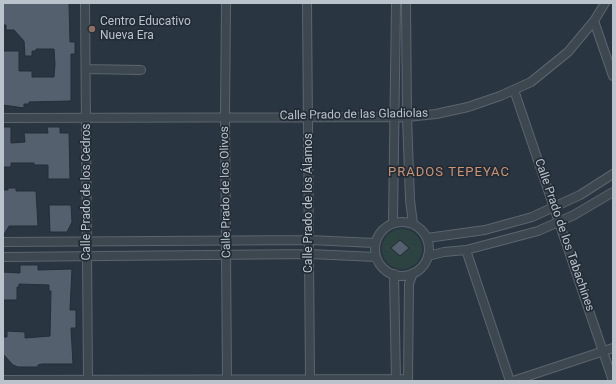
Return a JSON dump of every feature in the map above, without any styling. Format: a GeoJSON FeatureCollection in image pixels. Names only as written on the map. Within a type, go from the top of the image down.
{"type":"FeatureCollection","features":[{"type":"Feature","properties":{"kind":"street","name":"Calle Prado de los Cedros"},"geometry":{"type":"LineString","coordinates":[[85,3],[88,381]]}},
{"type":"Feature","properties":{"kind":"street","name":"Calle Prado de los Olivos"},"geometry":{"type":"LineString","coordinates":[[226,3],[225,116],[227,380]]}},
{"type":"Feature","properties":{"kind":"street","name":"Calle Prado de los Álamos"},"geometry":{"type":"LineString","coordinates":[[307,3],[310,379]]}},
{"type":"Feature","properties":{"kind":"street"},"geometry":{"type":"LineString","coordinates":[[393,223],[396,117],[396,3]]}},
{"type":"Feature","properties":{"kind":"street"},"geometry":{"type":"LineString","coordinates":[[406,3],[407,117],[410,200],[413,224]]}},
{"type":"Feature","properties":{"kind":"street","name":"Calle Prado de las Gladiolas"},"geometry":{"type":"LineString","coordinates":[[3,118],[225,116],[407,117],[468,107],[531,82],[568,52],[594,21],[605,3]]}},
{"type":"Feature","properties":{"kind":"street"},"geometry":{"type":"LineString","coordinates":[[594,21],[613,76]]}},
{"type":"Feature","properties":{"kind":"street"},"geometry":{"type":"LineString","coordinates":[[86,69],[141,70]]}},
{"type":"Feature","properties":{"kind":"street","name":"Calle Prado de los Tabachines"},"geometry":{"type":"LineString","coordinates":[[514,90],[613,381]]}},
{"type":"Feature","properties":{"kind":"street"},"geometry":{"type":"LineString","coordinates":[[427,238],[496,228],[555,208],[580,195],[613,174]]}},
{"type":"Feature","properties":{"kind":"street"},"geometry":{"type":"LineString","coordinates":[[428,256],[444,252],[466,250],[512,238],[560,222],[613,192]]}},
{"type":"Feature","properties":{"kind":"street"},"geometry":{"type":"LineString","coordinates":[[403,222],[413,224],[421,230],[427,238],[428,256],[422,266],[413,273],[403,275],[394,274],[381,266],[376,257],[375,243],[381,231],[393,223],[403,222]]}},
{"type":"Feature","properties":{"kind":"street"},"geometry":{"type":"LineString","coordinates":[[3,242],[309,240],[375,243]]}},
{"type":"Feature","properties":{"kind":"street"},"geometry":{"type":"LineString","coordinates":[[466,250],[510,381]]}},
{"type":"Feature","properties":{"kind":"street"},"geometry":{"type":"LineString","coordinates":[[3,256],[310,254],[376,257]]}},
{"type":"Feature","properties":{"kind":"street"},"geometry":{"type":"LineString","coordinates":[[3,380],[408,380],[409,284],[413,273]]}},
{"type":"Feature","properties":{"kind":"street"},"geometry":{"type":"LineString","coordinates":[[394,274],[396,380]]}},
{"type":"Feature","properties":{"kind":"street"},"geometry":{"type":"LineString","coordinates":[[514,381],[613,348]]}},
{"type":"Feature","properties":{"kind":"green space"},"geometry":{"type":"Polygon","coordinates":[[[406,229],[413,232],[419,238],[422,249],[421,257],[413,266],[406,269],[398,269],[391,266],[383,257],[382,245],[385,238],[394,230],[406,229]]]}},
{"type":"Feature","properties":{"kind":"building"},"geometry":{"type":"Polygon","coordinates":[[[3,3],[69,3],[70,42],[75,42],[75,54],[71,54],[71,101],[29,102],[29,104],[24,104],[24,108],[3,105],[3,51],[19,51],[19,71],[32,71],[32,77],[54,77],[55,64],[54,49],[36,49],[36,51],[32,51],[32,56],[25,56],[24,41],[14,30],[6,30],[6,25],[3,25],[3,3]]]}},
{"type":"Feature","properties":{"kind":"building"},"geometry":{"type":"Polygon","coordinates":[[[3,127],[11,127],[11,143],[25,142],[24,133],[48,133],[47,127],[60,127],[60,133],[69,133],[70,179],[48,179],[48,165],[34,165],[34,163],[11,163],[11,167],[3,167],[3,127]]]}},
{"type":"Feature","properties":{"kind":"building"},"geometry":{"type":"Polygon","coordinates":[[[8,188],[16,188],[16,191],[36,191],[38,226],[9,226],[3,236],[3,190],[8,190],[8,188]]]}},
{"type":"Feature","properties":{"kind":"building"},"geometry":{"type":"Polygon","coordinates":[[[49,205],[71,205],[72,222],[67,232],[50,232],[49,205]]]}},
{"type":"Feature","properties":{"kind":"building"},"geometry":{"type":"Polygon","coordinates":[[[400,240],[409,248],[400,256],[391,248],[400,240]]]}},
{"type":"Feature","properties":{"kind":"building"},"geometry":{"type":"Polygon","coordinates":[[[20,265],[38,265],[38,270],[72,269],[70,310],[76,310],[76,328],[71,328],[73,364],[42,364],[38,365],[38,367],[18,367],[13,365],[3,354],[3,337],[7,337],[7,331],[25,332],[25,338],[50,336],[51,291],[49,291],[49,285],[19,284],[19,287],[17,287],[17,300],[3,300],[3,272],[20,273],[20,265]]]}},
{"type":"Feature","properties":{"kind":"place","name":"Centro Educativo Nueva Era"},"geometry":{"type":"Point","coordinates":[92,29]}},
{"type":"Feature","properties":{"kind":"district","name":"PRADOS TEPEYAC"},"geometry":{"type":"Point","coordinates":[449,173]}}]}
